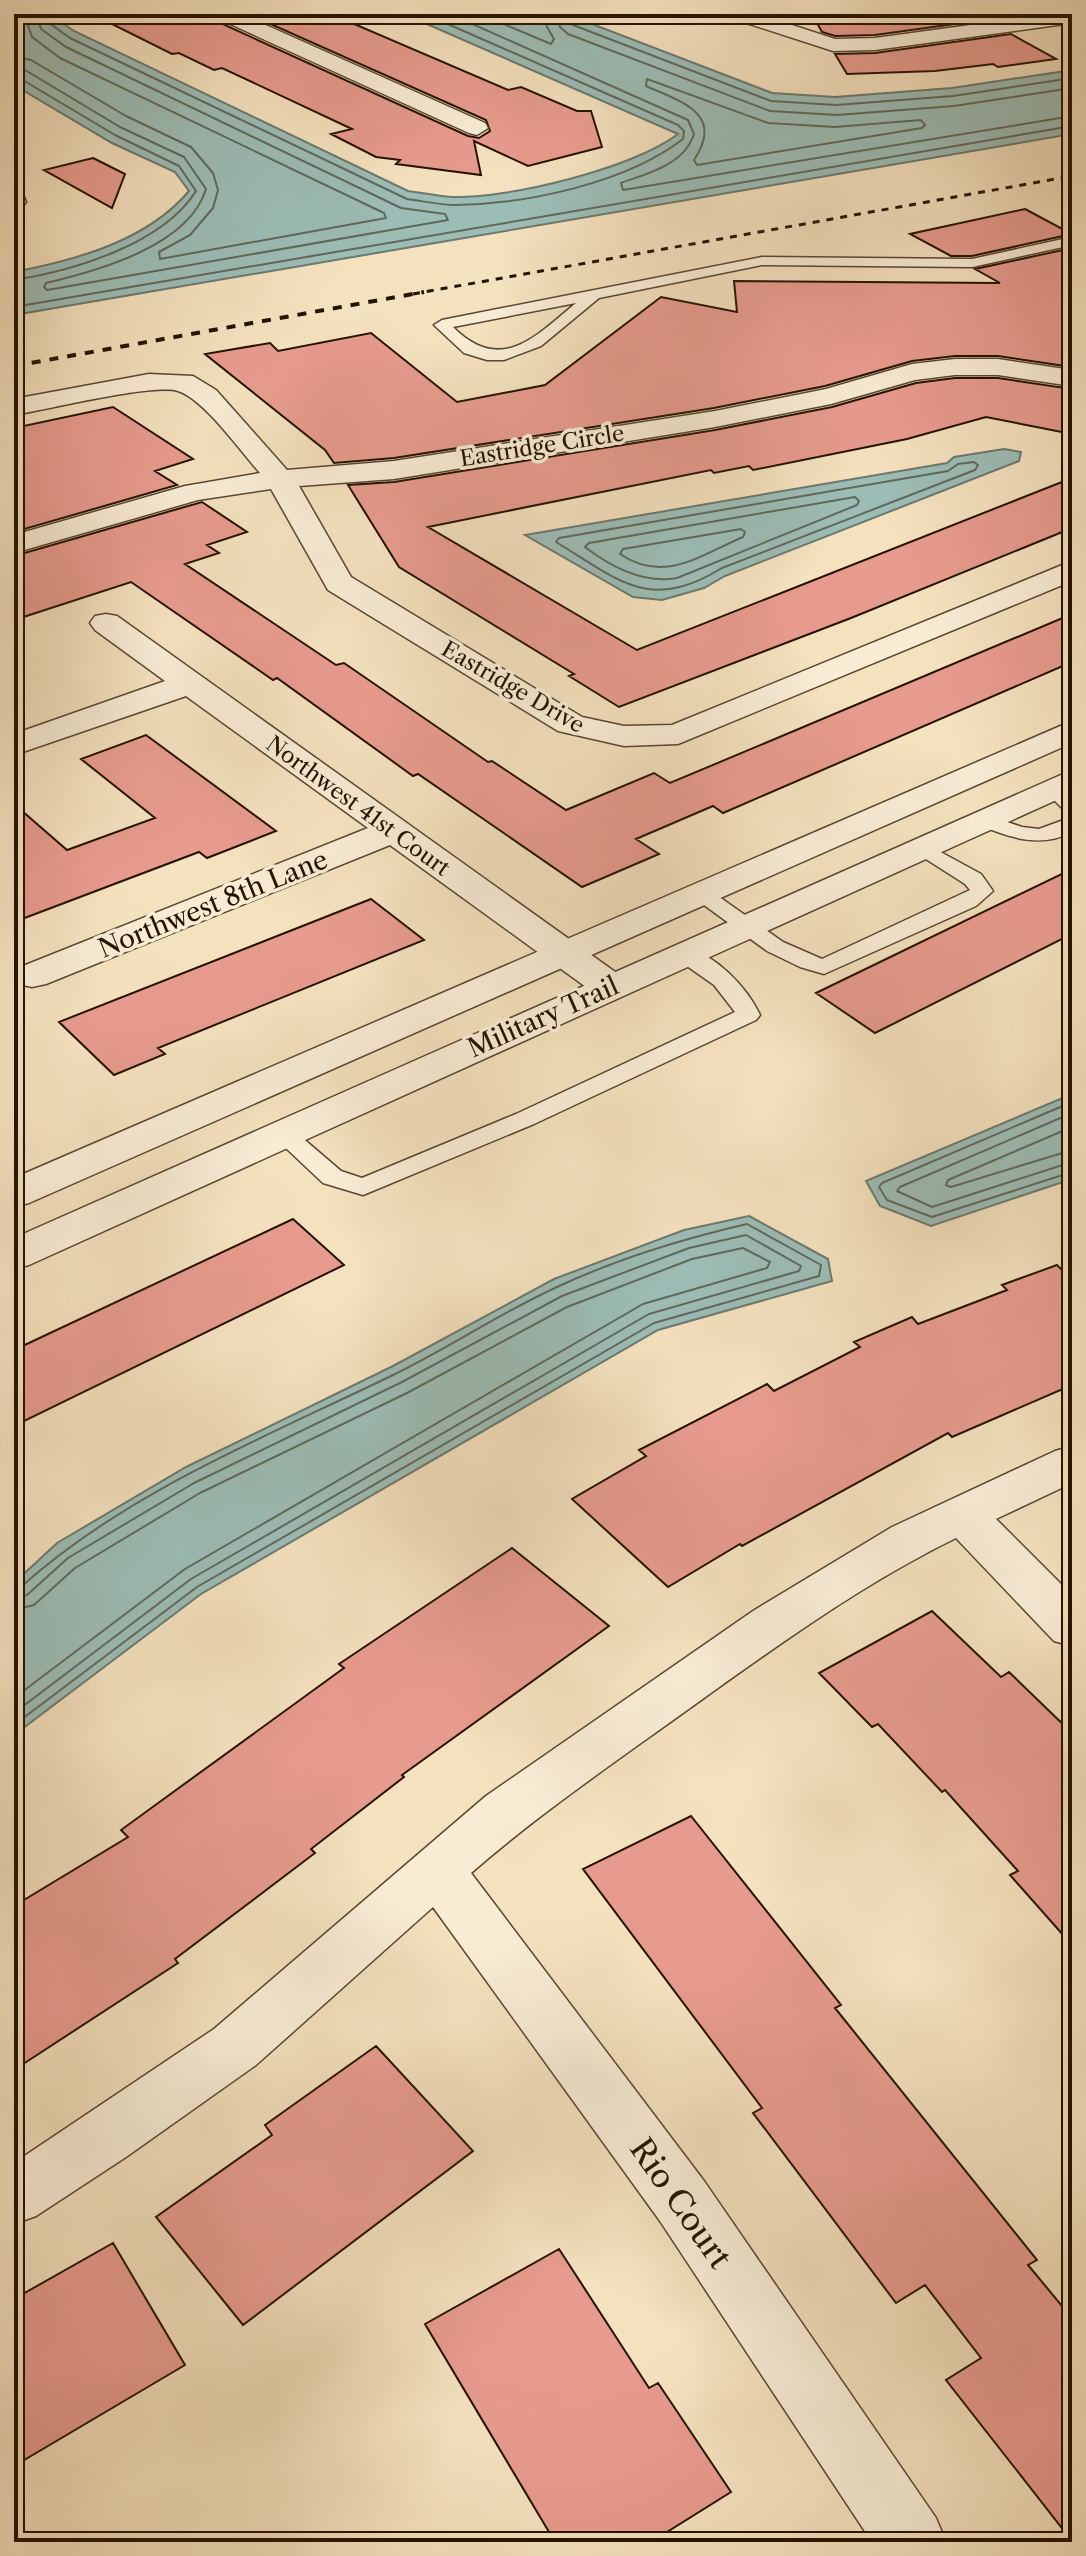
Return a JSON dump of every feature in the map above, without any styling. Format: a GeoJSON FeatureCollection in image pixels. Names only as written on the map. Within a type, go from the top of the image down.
{"type":"FeatureCollection","features":[{"type":"Feature","properties":{"kind":"street"},"geometry":{"type":"LineString","coordinates":[[224,14],[477,128]]}},
{"type":"Feature","properties":{"kind":"street"},"geometry":{"type":"LineString","coordinates":[[738,14],[833,45],[875,44],[1063,16]]}},
{"type":"Feature","properties":{"kind":"street","name":"Eastridge Circle"},"geometry":{"type":"LineString","coordinates":[[14,544],[195,492],[280,479],[394,470],[730,416],[831,396],[912,372],[955,367],[998,367],[1072,378]]}},
{"type":"Feature","properties":{"kind":"street","name":"Eastridge Drive"},"geometry":{"type":"LineString","coordinates":[[14,407],[149,382],[183,382],[206,396],[280,479],[339,583],[570,724],[605,736],[641,739],[678,734],[1072,570]]}},
{"type":"Feature","properties":{"kind":"street","name":"Northwest 41st Court"},"geometry":{"type":"LineString","coordinates":[[106,623],[611,987]]}},
{"type":"Feature","properties":{"kind":"street"},"geometry":{"type":"LineString","coordinates":[[14,745],[188,684]]}},
{"type":"Feature","properties":{"kind":"street","name":"Military Trail"},"geometry":{"type":"LineString","coordinates":[[14,1194],[1072,731]]}},
{"type":"Feature","properties":{"kind":"street","name":"Military Trail"},"geometry":{"type":"LineString","coordinates":[[14,1255],[984,820],[1066,792]]}},
{"type":"Feature","properties":{"kind":"street","name":"Northwest 8th Lane"},"geometry":{"type":"LineString","coordinates":[[32,976],[393,831]]}},
{"type":"Feature","properties":{"kind":"street"},"geometry":{"type":"LineString","coordinates":[[14,2196],[105,2138],[235,2047],[505,1811],[771,1624],[909,1540],[1072,1463]]}},
{"type":"Feature","properties":{"kind":"street"},"geometry":{"type":"LineString","coordinates":[[963,1515],[1072,1627]]}},
{"type":"Feature","properties":{"kind":"street","name":"Rio Court"},"geometry":{"type":"LineString","coordinates":[[437,1873],[463,1903],[682,2201],[912,2542]]}},
{"type":"Feature","properties":{"kind":"lane"},"geometry":{"type":"LineString","coordinates":[[596,294],[514,356],[491,358],[467,348],[442,325],[596,294],[762,261],[972,263],[1072,241]]}},
{"type":"Feature","properties":{"kind":"lane"},"geometry":{"type":"LineString","coordinates":[[984,820],[1034,837],[1051,835],[1072,823]]}},
{"type":"Feature","properties":{"kind":"lane"},"geometry":{"type":"LineString","coordinates":[[700,894],[781,948],[812,965],[824,967],[968,901],[982,891],[973,879],[922,848]]}},
{"type":"Feature","properties":{"kind":"lane"},"geometry":{"type":"LineString","coordinates":[[283,1134],[332,1177],[363,1187],[525,1119],[748,1015],[744,1004],[713,972],[685,954]]}},
{"type":"Feature","properties":{"kind":"water"},"geometry":{"type":"Polygon","coordinates":[[[14,14],[50,14],[74,31],[408,191],[441,196],[505,193],[570,179],[632,158],[678,134],[404,14],[566,14],[772,93],[835,97],[952,88],[1072,70],[1072,134],[14,315],[14,272],[109,246],[153,223],[189,191],[175,172],[112,143],[14,85],[14,14]]]}},
{"type":"Feature","properties":{"kind":"water"},"geometry":{"type":"Polygon","coordinates":[[[1004,449],[1021,452],[1019,461],[725,576],[704,588],[662,600],[633,597],[525,535],[947,463],[954,457],[1004,449]]]}},
{"type":"Feature","properties":{"kind":"water"},"geometry":{"type":"Polygon","coordinates":[[[1072,1094],[1072,1179],[931,1226],[880,1206],[866,1181],[1072,1094]]]}},
{"type":"Feature","properties":{"kind":"water"},"geometry":{"type":"Polygon","coordinates":[[[749,1216],[828,1259],[832,1281],[658,1330],[201,1594],[14,1735],[14,1583],[57,1543],[186,1467],[393,1366],[554,1279],[684,1230],[749,1216]]]}},
{"type":"Feature","properties":{"kind":"building"},"geometry":{"type":"Polygon","coordinates":[[[92,14],[211,14],[216,21],[468,136],[479,138],[490,131],[486,120],[248,14],[331,14],[508,90],[521,87],[577,111],[591,111],[602,147],[528,166],[474,141],[481,175],[396,164],[400,160],[376,157],[331,134],[352,129],[222,68],[214,70],[179,53],[172,54],[92,14]]]}},
{"type":"Feature","properties":{"kind":"building"},"geometry":{"type":"Polygon","coordinates":[[[812,14],[973,14],[984,20],[875,35],[835,36],[822,32],[812,14]]]}},
{"type":"Feature","properties":{"kind":"building"},"geometry":{"type":"Polygon","coordinates":[[[1011,34],[1056,59],[998,67],[993,64],[935,71],[847,74],[835,54],[875,53],[1011,34]]]}},
{"type":"Feature","properties":{"kind":"building"},"geometry":{"type":"Polygon","coordinates":[[[93,158],[125,174],[112,208],[44,170],[93,158]]]}},
{"type":"Feature","properties":{"kind":"building"},"geometry":{"type":"Polygon","coordinates":[[[1025,209],[1072,234],[972,256],[951,256],[910,234],[1025,209]]]}},
{"type":"Feature","properties":{"kind":"building"},"geometry":{"type":"Polygon","coordinates":[[[1072,248],[1072,367],[998,356],[955,356],[912,361],[825,386],[714,408],[394,458],[334,463],[325,450],[205,354],[270,343],[278,351],[371,333],[457,402],[545,385],[661,297],[737,312],[734,281],[1000,283],[975,269],[1072,248]]]}},
{"type":"Feature","properties":{"kind":"building"},"geometry":{"type":"Polygon","coordinates":[[[955,378],[998,378],[1072,389],[1072,434],[986,417],[907,439],[753,470],[749,466],[714,473],[711,470],[428,527],[637,650],[1072,478],[1072,528],[851,618],[619,707],[569,676],[574,674],[399,567],[348,485],[394,482],[715,430],[832,407],[916,383],[955,378]]]}},
{"type":"Feature","properties":{"kind":"building"},"geometry":{"type":"Polygon","coordinates":[[[113,407],[193,459],[155,471],[177,485],[14,532],[14,428],[113,407]]]}},
{"type":"Feature","properties":{"kind":"building"},"geometry":{"type":"Polygon","coordinates":[[[202,502],[247,532],[207,545],[219,553],[185,564],[336,665],[344,663],[488,762],[492,761],[566,810],[654,773],[670,783],[1072,614],[1072,662],[723,813],[713,806],[636,839],[659,854],[582,887],[418,774],[413,776],[277,678],[273,680],[131,582],[14,620],[14,556],[202,502]]]}},
{"type":"Feature","properties":{"kind":"building"},"geometry":{"type":"Polygon","coordinates":[[[146,735],[276,831],[207,858],[199,852],[14,922],[14,804],[67,850],[155,818],[81,759],[146,735]]]}},
{"type":"Feature","properties":{"kind":"building"},"geometry":{"type":"Polygon","coordinates":[[[1072,869],[1072,934],[875,1033],[816,993],[1072,869]]]}},
{"type":"Feature","properties":{"kind":"building"},"geometry":{"type":"Polygon","coordinates":[[[371,899],[424,940],[158,1048],[165,1054],[114,1075],[59,1022],[371,899]]]}},
{"type":"Feature","properties":{"kind":"building"},"geometry":{"type":"Polygon","coordinates":[[[293,1219],[344,1265],[14,1426],[14,1350],[293,1219]]]}},
{"type":"Feature","properties":{"kind":"building"},"geometry":{"type":"Polygon","coordinates":[[[1057,1265],[1072,1280],[1072,1385],[952,1437],[948,1433],[742,1546],[740,1544],[668,1587],[572,1499],[646,1456],[639,1450],[767,1384],[774,1391],[860,1347],[854,1342],[912,1317],[918,1324],[1007,1290],[1002,1285],[1057,1265]]]}},
{"type":"Feature","properties":{"kind":"building"},"geometry":{"type":"Polygon","coordinates":[[[512,1548],[609,1626],[402,1775],[404,1777],[311,1849],[315,1853],[175,1959],[178,1963],[14,2070],[14,1906],[128,1837],[121,1830],[344,1668],[339,1664],[512,1548]]]}},
{"type":"Feature","properties":{"kind":"building"},"geometry":{"type":"Polygon","coordinates":[[[932,1611],[1001,1677],[1009,1672],[1072,1733],[1072,1945],[1010,1875],[1018,1871],[945,1790],[942,1792],[878,1724],[872,1727],[819,1673],[932,1611]]]}},
{"type":"Feature","properties":{"kind":"building"},"geometry":{"type":"Polygon","coordinates":[[[691,1816],[841,2005],[835,2008],[1037,2260],[1028,2265],[1072,2318],[1072,2541],[946,2380],[981,2358],[925,2285],[896,2303],[753,2113],[762,2108],[583,1869],[691,1816]]]}},
{"type":"Feature","properties":{"kind":"building"},"geometry":{"type":"Polygon","coordinates":[[[376,2046],[473,2151],[243,2325],[156,2217],[272,2135],[265,2125],[376,2046]]]}},
{"type":"Feature","properties":{"kind":"building"},"geometry":{"type":"Polygon","coordinates":[[[113,2243],[185,2365],[14,2466],[14,2299],[113,2243]]]}},
{"type":"Feature","properties":{"kind":"building"},"geometry":{"type":"Polygon","coordinates":[[[559,2249],[649,2388],[658,2383],[731,2492],[651,2542],[555,2542],[425,2324],[559,2249]]]}},
{"type":"Feature","properties":{"kind":"railway"},"geometry":{"type":"LineString","coordinates":[[413,294],[1072,176]]}},
{"type":"Feature","properties":{"kind":"railway"},"geometry":{"type":"LineString","coordinates":[[14,366],[424,292]]}}]}
